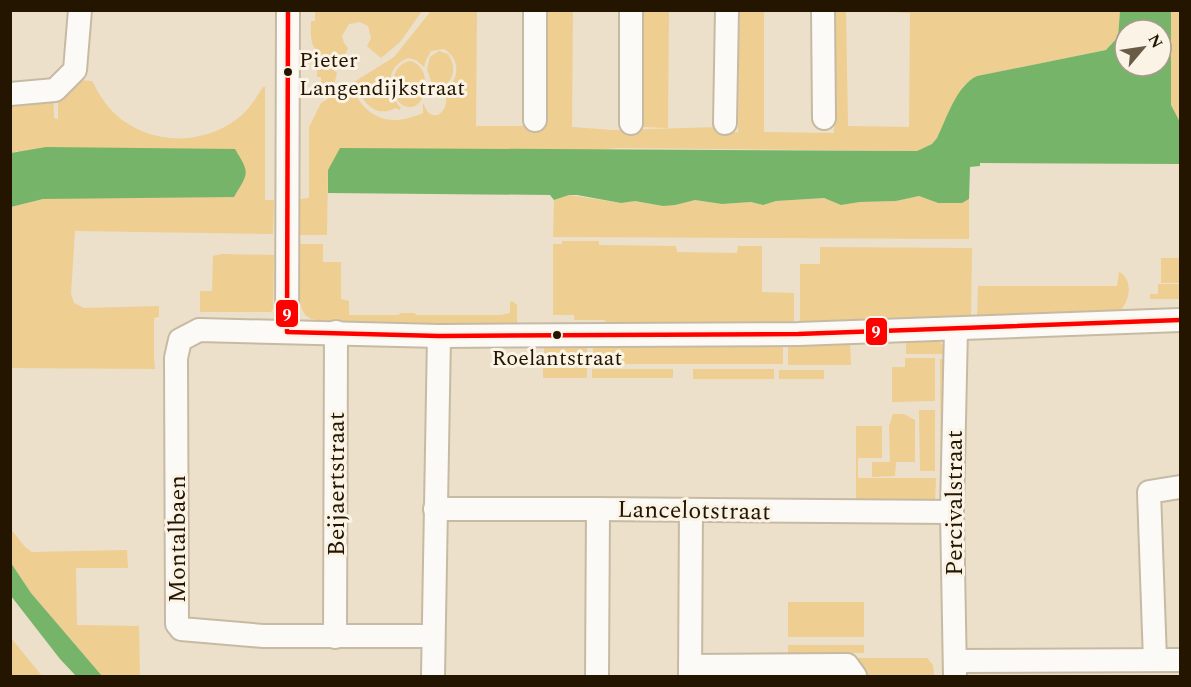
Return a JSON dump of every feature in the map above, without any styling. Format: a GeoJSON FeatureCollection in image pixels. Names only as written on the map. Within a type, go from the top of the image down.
{"type":"FeatureCollection","features":[{"type":"Feature","properties":{"kind":"street"},"geometry":{"type":"LineString","coordinates":[[10,94],[55,90],[75,70],[80,10]]}},
{"type":"Feature","properties":{"kind":"street"},"geometry":{"type":"LineString","coordinates":[[288,10],[287,332],[439,336],[798,334],[1180,320]]}},
{"type":"Feature","properties":{"kind":"street"},"geometry":{"type":"LineString","coordinates":[[535,10],[535,120]]}},
{"type":"Feature","properties":{"kind":"street"},"geometry":{"type":"LineString","coordinates":[[631,10],[631,123]]}},
{"type":"Feature","properties":{"kind":"street"},"geometry":{"type":"LineString","coordinates":[[725,123],[727,10]]}},
{"type":"Feature","properties":{"kind":"street"},"geometry":{"type":"LineString","coordinates":[[823,10],[824,118]]}},
{"type":"Feature","properties":{"kind":"street","name":"Percivalstraat"},"geometry":{"type":"LineString","coordinates":[[955,669],[952,512],[956,329]]}},
{"type":"Feature","properties":{"kind":"street","name":"Montalbaen"},"geometry":{"type":"LineString","coordinates":[[287,332],[199,330],[180,340],[176,358],[177,624],[181,629],[188,631],[263,636],[433,636]]}},
{"type":"Feature","properties":{"kind":"street","name":"Beijaertstraat"},"geometry":{"type":"LineString","coordinates":[[335,637],[336,332]]}},
{"type":"Feature","properties":{"kind":"street"},"geometry":{"type":"LineString","coordinates":[[433,676],[439,336]]}},
{"type":"Feature","properties":{"kind":"street"},"geometry":{"type":"LineString","coordinates":[[1155,660],[1149,492],[1180,487]]}},
{"type":"Feature","properties":{"kind":"street","name":"Lancelotstraat"},"geometry":{"type":"LineString","coordinates":[[435,509],[952,512]]}},
{"type":"Feature","properties":{"kind":"street"},"geometry":{"type":"LineString","coordinates":[[597,676],[598,509]]}},
{"type":"Feature","properties":{"kind":"street"},"geometry":{"type":"LineString","coordinates":[[691,510],[690,671],[847,665],[855,676]]}},
{"type":"Feature","properties":{"kind":"street"},"geometry":{"type":"LineString","coordinates":[[955,669],[1180,660]]}},
{"type":"Feature","properties":{"kind":"shaded area"},"geometry":{"type":"Polygon","coordinates":[[[315,10],[422,11],[400,42],[381,58],[367,46],[371,38],[368,26],[360,22],[349,24],[342,36],[348,48],[342,62],[337,64],[318,52],[312,44],[311,21],[315,21],[315,10]]]}},
{"type":"Feature","properties":{"kind":"shaded area"},"geometry":{"type":"Polygon","coordinates":[[[573,10],[572,127],[613,130],[721,127],[721,132],[738,132],[739,21],[734,14],[735,11],[817,11],[764,12],[764,132],[834,133],[835,22],[829,11],[867,11],[846,12],[848,126],[909,127],[910,13],[873,11],[1120,11],[1119,18],[1113,18],[1113,42],[1106,50],[977,76],[963,86],[937,138],[932,144],[917,151],[619,148],[328,170],[327,235],[300,235],[300,199],[309,198],[309,127],[321,103],[350,85],[363,106],[371,113],[389,120],[400,120],[423,113],[423,103],[432,115],[438,115],[445,107],[444,91],[456,76],[456,64],[450,53],[444,49],[431,51],[424,67],[416,60],[408,58],[395,67],[390,80],[393,95],[401,108],[399,110],[396,108],[388,111],[375,110],[361,96],[354,82],[394,57],[431,11],[477,11],[476,128],[477,126],[546,126],[546,20],[541,11],[573,10]]]}},
{"type":"Feature","properties":{"kind":"shaded area"},"geometry":{"type":"Polygon","coordinates":[[[636,10],[721,11],[669,11],[668,128],[642,127],[642,21],[636,10]]]}},
{"type":"Feature","properties":{"kind":"shaded area"},"geometry":{"type":"Polygon","coordinates":[[[1120,11],[1171,11],[1171,18],[1119,18],[1120,11]]]}},
{"type":"Feature","properties":{"kind":"shaded area"},"geometry":{"type":"Polygon","coordinates":[[[1171,11],[1180,11],[1180,122],[1171,105],[1173,18],[1171,18],[1171,11]]]}},
{"type":"Feature","properties":{"kind":"shaded area"},"geometry":{"type":"Polygon","coordinates":[[[1113,42],[1113,78],[1171,78],[1171,105],[1180,122],[1180,164],[980,163],[980,166],[970,167],[969,199],[962,203],[938,203],[919,196],[896,201],[841,205],[824,198],[776,201],[763,205],[751,202],[722,204],[695,200],[663,206],[635,201],[621,203],[577,195],[554,200],[550,195],[328,193],[328,170],[340,148],[917,151],[932,144],[937,138],[963,87],[977,76],[1106,50],[1113,42]]]}},
{"type":"Feature","properties":{"kind":"shaded area"},"geometry":{"type":"Polygon","coordinates":[[[439,51],[448,54],[453,68],[450,80],[443,87],[439,84],[432,84],[427,69],[430,57],[439,51]]]}},
{"type":"Feature","properties":{"kind":"shaded area"},"geometry":{"type":"Polygon","coordinates":[[[320,59],[337,73],[334,85],[323,95],[321,95],[321,77],[317,77],[317,69],[311,69],[313,62],[320,59]]]}},
{"type":"Feature","properties":{"kind":"shaded area"},"geometry":{"type":"Polygon","coordinates":[[[411,61],[423,72],[425,88],[420,102],[408,107],[397,99],[393,84],[398,69],[403,63],[411,61]]]}},
{"type":"Feature","properties":{"kind":"shaded area"},"geometry":{"type":"Polygon","coordinates":[[[80,80],[92,81],[110,109],[127,123],[143,132],[160,137],[178,138],[196,137],[229,124],[244,113],[265,87],[265,200],[274,200],[273,234],[75,231],[71,294],[74,303],[84,308],[159,306],[159,317],[154,318],[155,369],[11,368],[11,207],[43,199],[105,197],[17,151],[11,153],[11,99],[53,94],[54,118],[58,119],[58,98],[66,94],[80,80]]]}},
{"type":"Feature","properties":{"kind":"shaded area"},"geometry":{"type":"Polygon","coordinates":[[[46,147],[235,149],[246,173],[234,197],[43,199],[11,207],[11,153],[46,147]]]}},
{"type":"Feature","properties":{"kind":"shaded area"},"geometry":{"type":"Polygon","coordinates":[[[569,195],[621,203],[635,201],[663,206],[695,200],[722,204],[751,202],[762,205],[776,201],[824,198],[841,205],[896,201],[919,196],[938,203],[962,203],[969,199],[969,239],[553,237],[554,200],[569,195]]]}},
{"type":"Feature","properties":{"kind":"shaded area"},"geometry":{"type":"Polygon","coordinates":[[[562,241],[599,241],[599,245],[676,246],[677,252],[737,253],[738,246],[762,246],[762,292],[794,293],[794,327],[606,326],[605,320],[574,320],[574,315],[553,315],[553,244],[562,244],[562,241]]]}},
{"type":"Feature","properties":{"kind":"shaded area"},"geometry":{"type":"Polygon","coordinates":[[[300,244],[323,244],[323,262],[341,262],[341,299],[349,301],[349,315],[415,313],[416,315],[501,315],[510,313],[510,302],[512,301],[517,305],[517,324],[334,325],[334,320],[311,319],[304,312],[299,294],[300,244]]]}},
{"type":"Feature","properties":{"kind":"shaded area"},"geometry":{"type":"Polygon","coordinates":[[[820,247],[972,248],[971,320],[800,327],[800,264],[820,264],[820,247]]]}},
{"type":"Feature","properties":{"kind":"shaded area"},"geometry":{"type":"Polygon","coordinates":[[[221,254],[274,255],[273,309],[271,312],[200,312],[200,291],[212,291],[213,256],[221,254]]]}},
{"type":"Feature","properties":{"kind":"shaded area"},"geometry":{"type":"Polygon","coordinates":[[[1161,258],[1180,258],[1180,283],[1161,283],[1161,258]]]}},
{"type":"Feature","properties":{"kind":"shaded area"},"geometry":{"type":"Polygon","coordinates":[[[1119,272],[1127,280],[1129,292],[1128,298],[1118,312],[977,320],[978,286],[1117,286],[1119,272]]]}},
{"type":"Feature","properties":{"kind":"shaded area"},"geometry":{"type":"Polygon","coordinates":[[[1158,284],[1180,284],[1180,299],[1150,299],[1150,294],[1158,294],[1158,284]]]}},
{"type":"Feature","properties":{"kind":"shaded area"},"geometry":{"type":"Polygon","coordinates":[[[906,339],[936,340],[941,343],[948,354],[906,354],[906,339]]]}},
{"type":"Feature","properties":{"kind":"shaded area"},"geometry":{"type":"Polygon","coordinates":[[[606,342],[783,343],[783,364],[592,364],[593,348],[605,348],[606,342]]]}},
{"type":"Feature","properties":{"kind":"shaded area"},"geometry":{"type":"Polygon","coordinates":[[[850,342],[851,365],[788,365],[788,343],[850,342]]]}},
{"type":"Feature","properties":{"kind":"shaded area"},"geometry":{"type":"Polygon","coordinates":[[[544,348],[587,348],[587,364],[544,364],[544,348]]]}},
{"type":"Feature","properties":{"kind":"shaded area"},"geometry":{"type":"Polygon","coordinates":[[[905,358],[935,358],[935,401],[892,402],[892,367],[905,367],[905,358]]]}},
{"type":"Feature","properties":{"kind":"shaded area"},"geometry":{"type":"Polygon","coordinates":[[[949,358],[946,494],[941,500],[940,359],[949,358]]]}},
{"type":"Feature","properties":{"kind":"shaded area"},"geometry":{"type":"Polygon","coordinates":[[[543,368],[587,368],[587,378],[543,378],[543,368]]]}},
{"type":"Feature","properties":{"kind":"shaded area"},"geometry":{"type":"Polygon","coordinates":[[[592,369],[673,369],[673,378],[592,378],[592,369]]]}},
{"type":"Feature","properties":{"kind":"shaded area"},"geometry":{"type":"Polygon","coordinates":[[[693,369],[774,369],[774,379],[693,379],[693,369]]]}},
{"type":"Feature","properties":{"kind":"shaded area"},"geometry":{"type":"Polygon","coordinates":[[[779,370],[824,370],[824,379],[779,379],[779,370]]]}},
{"type":"Feature","properties":{"kind":"shaded area"},"geometry":{"type":"Polygon","coordinates":[[[919,410],[935,410],[935,471],[920,471],[919,410]]]}},
{"type":"Feature","properties":{"kind":"shaded area"},"geometry":{"type":"Polygon","coordinates":[[[893,414],[904,414],[915,420],[915,462],[896,462],[895,476],[872,477],[872,462],[890,462],[889,426],[893,414]]]}},
{"type":"Feature","properties":{"kind":"shaded area"},"geometry":{"type":"Polygon","coordinates":[[[856,426],[882,426],[882,458],[858,458],[858,478],[936,478],[935,502],[856,502],[856,426]]]}},
{"type":"Feature","properties":{"kind":"shaded area"},"geometry":{"type":"Polygon","coordinates":[[[10,528],[32,552],[127,550],[128,568],[76,568],[77,625],[139,626],[140,676],[102,676],[31,593],[11,563],[10,528]]]}},
{"type":"Feature","properties":{"kind":"shaded area"},"geometry":{"type":"Polygon","coordinates":[[[11,563],[31,593],[102,676],[76,676],[60,659],[11,596],[11,563]]]}},
{"type":"Feature","properties":{"kind":"shaded area"},"geometry":{"type":"Polygon","coordinates":[[[788,602],[864,602],[864,637],[788,637],[788,602]]]}},
{"type":"Feature","properties":{"kind":"shaded area"},"geometry":{"type":"Polygon","coordinates":[[[11,638],[42,676],[11,676],[11,638]]]}},
{"type":"Feature","properties":{"kind":"shaded area"},"geometry":{"type":"Polygon","coordinates":[[[788,645],[864,645],[864,653],[788,653],[788,645]]]}},
{"type":"Feature","properties":{"kind":"shaded area"},"geometry":{"type":"Polygon","coordinates":[[[854,658],[927,658],[933,665],[934,676],[866,676],[864,667],[854,658]]]}},
{"type":"Feature","properties":{"kind":"transit line","name":"9"},"geometry":{"type":"LineString","coordinates":[[288,10],[287,332],[439,336],[798,334],[1180,320]]}},
{"type":"Feature","properties":{"kind":"place","name":"Pieter Langendijkstraat"},"geometry":{"type":"Point","coordinates":[288,72]}},
{"type":"Feature","properties":{"kind":"place","name":"Roelantstraat"},"geometry":{"type":"Point","coordinates":[557,335]}}]}
